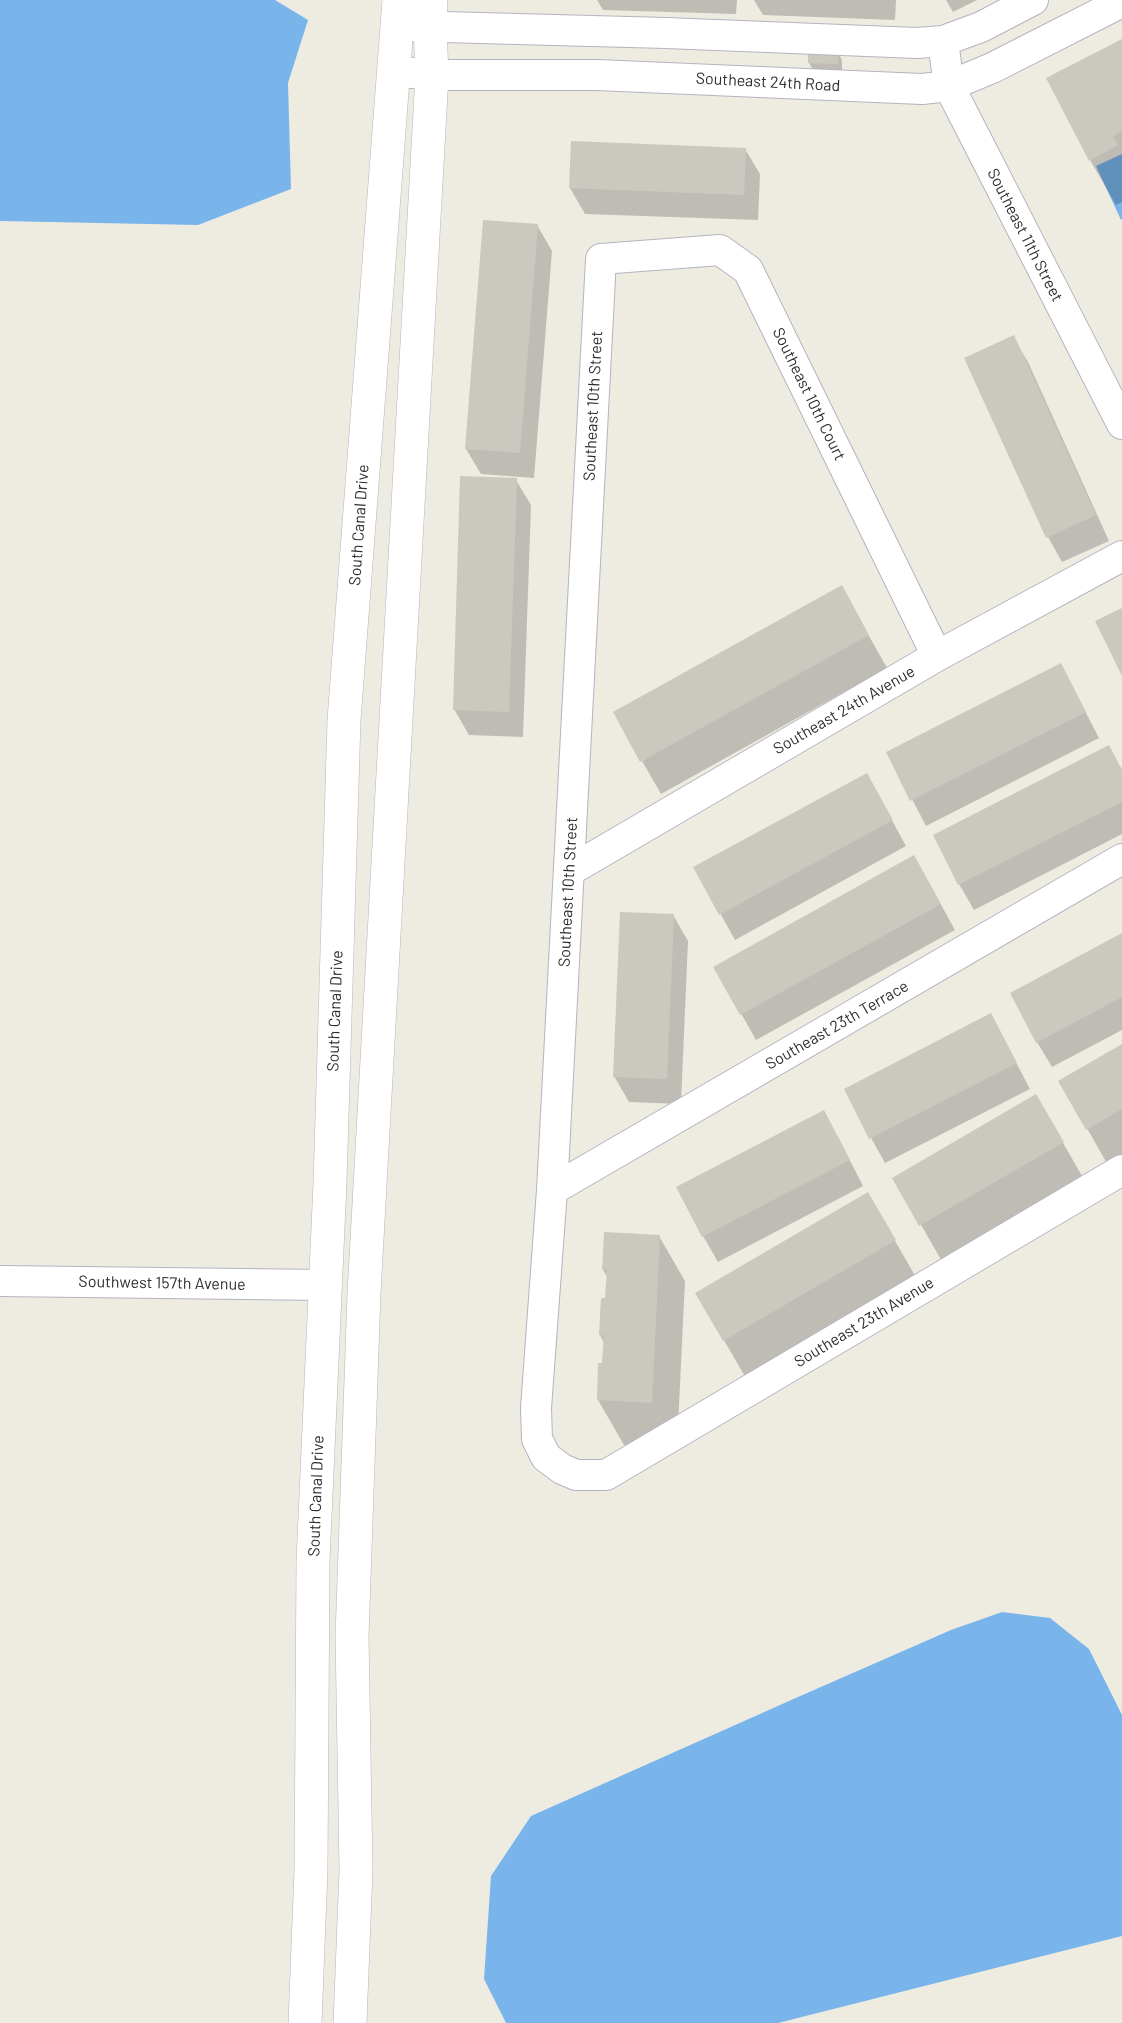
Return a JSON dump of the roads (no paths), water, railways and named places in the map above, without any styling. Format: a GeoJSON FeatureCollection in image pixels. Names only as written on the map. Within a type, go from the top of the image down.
{"type":"FeatureCollection","features":[{"type":"Feature","properties":{"kind":"street"},"geometry":{"type":"LineString","coordinates":[[398,13],[430,13],[917,43],[943,41],[981,27],[1033,0]]}},
{"type":"Feature","properties":{"kind":"street","name":"Southeast 24th Road"},"geometry":{"type":"LineString","coordinates":[[394,71],[432,75],[597,75],[911,88],[949,86],[992,68],[1122,2]]}},
{"type":"Feature","properties":{"kind":"street","name":"South Canal Drive"},"geometry":{"type":"LineString","coordinates":[[305,2023],[311,1870],[313,1561],[330,1183],[344,720],[398,13]]}},
{"type":"Feature","properties":{"kind":"street"},"geometry":{"type":"LineString","coordinates":[[350,2023],[356,1870],[352,1636],[364,1293],[432,75],[430,13]]}},
{"type":"Feature","properties":{"kind":"street","name":"Southeast 11th Street"},"geometry":{"type":"LineString","coordinates":[[943,41],[949,86],[1122,424]]}},
{"type":"Feature","properties":{"kind":"street","name":"Southeast 10th Court"},"geometry":{"type":"LineString","coordinates":[[601,259],[720,250],[748,270],[937,656]]}},
{"type":"Feature","properties":{"kind":"street","name":"Southeast 10th Street"},"geometry":{"type":"LineString","coordinates":[[601,259],[552,1190],[536,1408],[537,1439],[546,1456],[562,1469],[576,1475],[606,1475]]}},
{"type":"Feature","properties":{"kind":"street","name":"Southeast 24th Avenue"},"geometry":{"type":"LineString","coordinates":[[569,871],[937,656],[1122,556]]}},
{"type":"Feature","properties":{"kind":"street","name":"Southeast 23th Terrace"},"geometry":{"type":"LineString","coordinates":[[552,1190],[1122,859]]}},
{"type":"Feature","properties":{"kind":"street","name":"Southeast 23th Avenue"},"geometry":{"type":"LineString","coordinates":[[606,1475],[1122,1170]]}},
{"type":"Feature","properties":{"kind":"street","name":"Southwest 157th Avenue"},"geometry":{"type":"LineString","coordinates":[[0,1281],[324,1285]]}},
{"type":"Feature","properties":{"kind":"water"},"geometry":{"type":"Polygon","coordinates":[[[0,0],[275,0],[308,20],[288,83],[291,189],[198,225],[0,221],[0,0]]]}},
{"type":"Feature","properties":{"kind":"water"},"geometry":{"type":"Polygon","coordinates":[[[1122,154],[1122,219],[1121,220],[1096,166],[1122,154]]]}},
{"type":"Feature","properties":{"kind":"water"},"geometry":{"type":"Polygon","coordinates":[[[1002,1612],[1050,1618],[1089,1649],[1122,1715],[1122,1936],[778,2023],[506,2023],[484,1979],[491,1876],[531,1816],[951,1630],[1002,1612]]]}}]}
